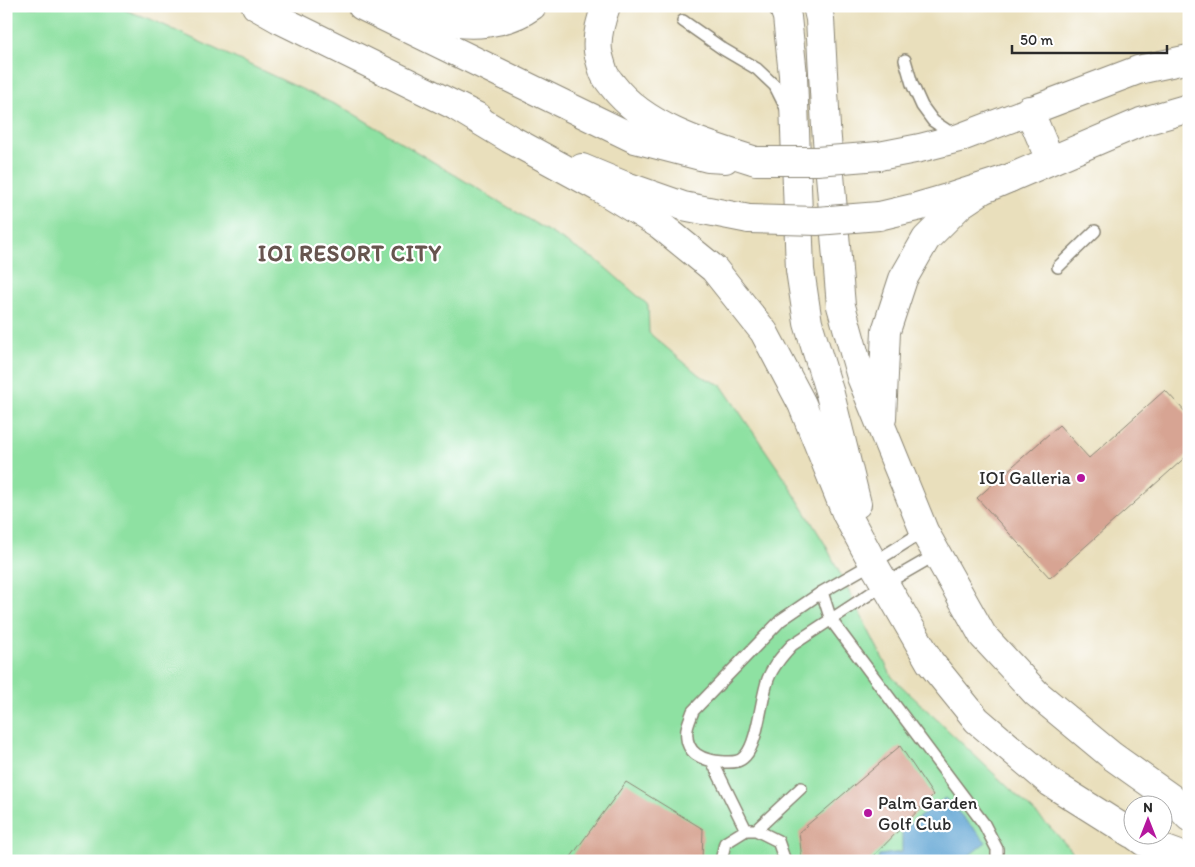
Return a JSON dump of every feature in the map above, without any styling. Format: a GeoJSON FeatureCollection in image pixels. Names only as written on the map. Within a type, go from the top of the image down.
{"type":"FeatureCollection","features":[{"type":"Feature","properties":{"kind":"main road"},"geometry":{"type":"LineString","coordinates":[[362,6],[635,139],[708,158],[756,161],[817,161],[880,156],[920,148],[959,138],[1138,70],[1189,59]]}},
{"type":"Feature","properties":{"kind":"main road"},"geometry":{"type":"LineString","coordinates":[[412,6],[442,19],[472,24],[501,20],[532,6]]}},
{"type":"Feature","properties":{"kind":"main road"},"geometry":{"type":"LineString","coordinates":[[606,6],[599,25],[598,50],[605,74],[619,93],[637,110],[660,124],[712,147],[756,161]]}},
{"type":"Feature","properties":{"kind":"main road"},"geometry":{"type":"LineString","coordinates":[[783,6],[787,17],[792,65],[800,270],[808,323],[830,394],[879,574]]}},
{"type":"Feature","properties":{"kind":"main road"},"geometry":{"type":"LineString","coordinates":[[817,6],[820,18],[826,127],[840,306],[860,377],[931,543],[983,636],[1036,693],[1112,756],[1183,806]]}},
{"type":"Feature","properties":{"kind":"main road"},"geometry":{"type":"LineString","coordinates":[[268,13],[564,160],[623,185],[684,206],[749,219],[817,221],[880,216],[948,198],[1010,178]]}},
{"type":"Feature","properties":{"kind":"main road"},"geometry":{"type":"LineString","coordinates":[[457,107],[510,139],[598,187],[660,225],[714,269],[764,332],[802,404],[846,513],[930,662],[977,720],[1051,783],[1122,828]]}},
{"type":"Feature","properties":{"kind":"main road"},"geometry":{"type":"LineString","coordinates":[[882,428],[886,331],[903,279],[926,239],[955,210],[982,190],[1141,122],[1189,108]]}},
{"type":"Feature","properties":{"kind":"main road"},"geometry":{"type":"LineString","coordinates":[[1029,110],[1050,160]]}},
{"type":"Feature","properties":{"kind":"main road"},"geometry":{"type":"LineString","coordinates":[[1145,844],[1165,861]]}},
{"type":"Feature","properties":{"kind":"main road"},"geometry":{"type":"LineString","coordinates":[[1154,844],[1189,860]]}},
{"type":"Feature","properties":{"kind":"lane"},"geometry":{"type":"LineString","coordinates":[[246,6],[268,13]]}},
{"type":"Feature","properties":{"kind":"lane"},"geometry":{"type":"LineString","coordinates":[[683,21],[723,49],[757,69],[776,86],[794,126]]}},
{"type":"Feature","properties":{"kind":"lane"},"geometry":{"type":"LineString","coordinates":[[905,60],[912,84],[922,106],[932,121],[948,130],[971,133]]}},
{"type":"Feature","properties":{"kind":"lane"},"geometry":{"type":"LineString","coordinates":[[1058,267],[1095,231]]}},
{"type":"Feature","properties":{"kind":"lane"},"geometry":{"type":"LineString","coordinates":[[931,543],[879,574],[822,592],[781,620],[693,711],[687,729],[687,741],[692,752],[699,757],[712,761],[740,761],[747,755],[753,740],[768,679],[792,644],[831,620],[879,574],[931,543]]}},
{"type":"Feature","properties":{"kind":"lane"},"geometry":{"type":"LineString","coordinates":[[822,592],[831,620],[984,824],[997,850],[997,861]]}},
{"type":"Feature","properties":{"kind":"lane"},"geometry":{"type":"LineString","coordinates":[[712,761],[751,830],[778,841],[786,861]]}},
{"type":"Feature","properties":{"kind":"lane"},"geometry":{"type":"LineString","coordinates":[[721,861],[726,843],[751,830],[801,788]]}},
{"type":"Feature","properties":{"kind":"green space","name":"Palm Garden Golf Club"},"geometry":{"type":"Polygon","coordinates":[[[6,6],[114,6],[155,21],[349,111],[599,262],[648,305],[649,333],[699,375],[721,385],[783,476],[825,544],[892,677],[1050,827],[1081,861],[6,861],[6,6]]]}},
{"type":"Feature","properties":{"kind":"water"},"geometry":{"type":"Polygon","coordinates":[[[945,798],[986,842],[962,861],[878,861],[879,855],[902,852],[902,830],[945,798]]]}},
{"type":"Feature","properties":{"kind":"building","name":"IOI Galleria"},"geometry":{"type":"Polygon","coordinates":[[[1165,390],[1189,416],[1189,454],[1050,578],[977,498],[1059,425],[1089,458],[1165,390]]]}},
{"type":"Feature","properties":{"kind":"building","name":"Palm Garden Golf Club"},"geometry":{"type":"Polygon","coordinates":[[[900,746],[933,795],[869,861],[800,861],[799,832],[900,746]]]}},
{"type":"Feature","properties":{"kind":"building"},"geometry":{"type":"Polygon","coordinates":[[[626,782],[703,829],[702,861],[568,861],[626,782]]]}},
{"type":"Feature","properties":{"kind":"place","name":"IOI Galleria"},"geometry":{"type":"Point","coordinates":[1081,478]}},
{"type":"Feature","properties":{"kind":"place","name":"Palm Garden Golf Club"},"geometry":{"type":"Point","coordinates":[868,813]}},
{"type":"Feature","properties":{"kind":"district","name":"IOI RESORT CITY"},"geometry":{"type":"Point","coordinates":[350,253]}}]}
